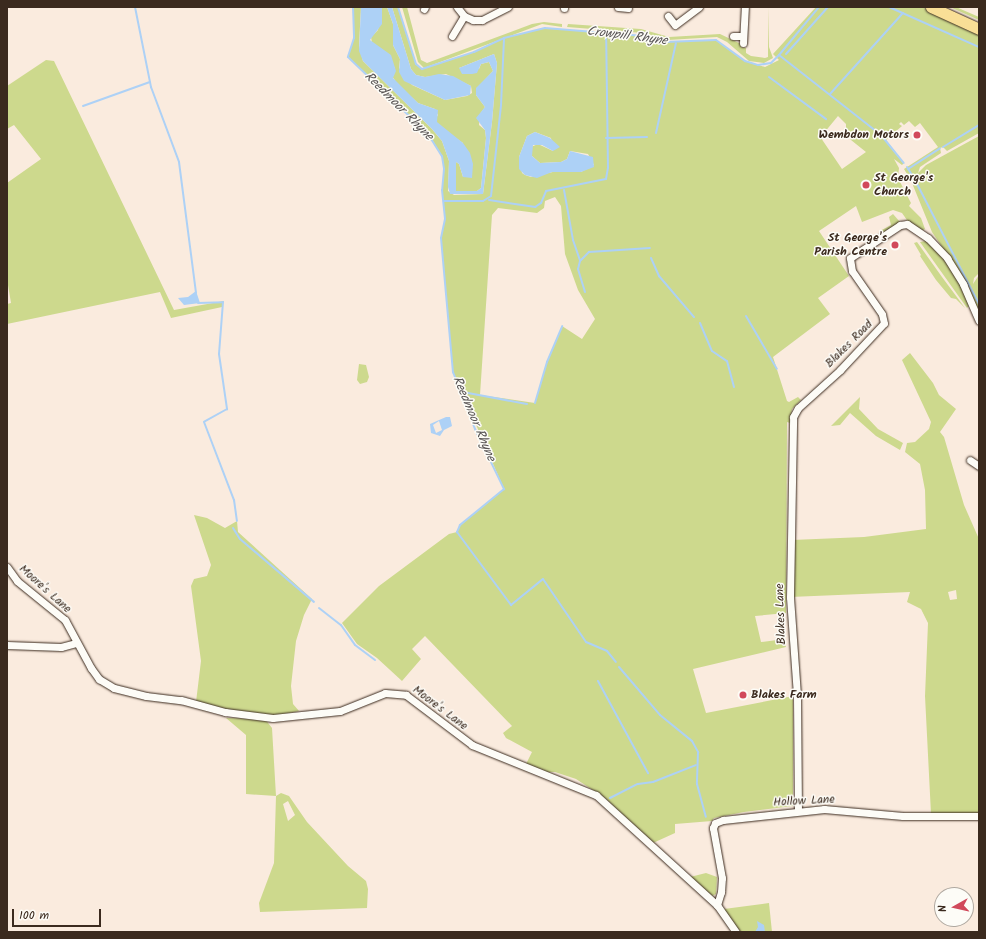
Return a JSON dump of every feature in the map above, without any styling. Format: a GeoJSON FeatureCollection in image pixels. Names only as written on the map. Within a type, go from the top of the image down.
{"type":"FeatureCollection","features":[{"type":"Feature","properties":{"kind":"main road"},"geometry":{"type":"LineString","coordinates":[[931,7],[979,29]]}},
{"type":"Feature","properties":{"kind":"street"},"geometry":{"type":"LineString","coordinates":[[457,7],[464,16],[473,20],[482,20],[508,7]]}},
{"type":"Feature","properties":{"kind":"street"},"geometry":{"type":"LineString","coordinates":[[618,7],[628,8]]}},
{"type":"Feature","properties":{"kind":"street"},"geometry":{"type":"LineString","coordinates":[[668,16],[677,27],[699,7]]}},
{"type":"Feature","properties":{"kind":"street"},"geometry":{"type":"LineString","coordinates":[[733,36],[743,40],[745,7]]}},
{"type":"Feature","properties":{"kind":"street"},"geometry":{"type":"LineString","coordinates":[[452,36],[464,16]]}},
{"type":"Feature","properties":{"kind":"street","name":"Blakes Road"},"geometry":{"type":"LineString","coordinates":[[793,417],[809,397],[840,370],[884,323],[882,314],[852,271],[850,258],[894,228],[907,224],[928,238],[947,258],[963,284],[979,322]]}},
{"type":"Feature","properties":{"kind":"street","name":"Blakes Lane"},"geometry":{"type":"LineString","coordinates":[[793,417],[790,597],[797,695],[798,811]]}},
{"type":"Feature","properties":{"kind":"street"},"geometry":{"type":"LineString","coordinates":[[970,460],[979,466]]}},
{"type":"Feature","properties":{"kind":"street","name":"Moore's Lane"},"geometry":{"type":"LineString","coordinates":[[7,568],[17,581],[65,620],[76,643],[100,679],[114,688],[146,696],[180,700],[244,715],[273,718],[326,713],[347,709],[385,693],[406,695],[472,745],[539,774],[592,792],[717,905],[736,932]]}},
{"type":"Feature","properties":{"kind":"street"},"geometry":{"type":"LineString","coordinates":[[7,645],[61,647],[76,643]]}},
{"type":"Feature","properties":{"kind":"street","name":"Hollow Lane"},"geometry":{"type":"LineString","coordinates":[[717,905],[722,892],[722,878],[713,832],[715,823],[742,816],[824,809],[903,816],[979,816]]}},
{"type":"Feature","properties":{"kind":"green space"},"geometry":{"type":"Polygon","coordinates":[[[353,7],[361,7],[359,46],[363,61],[432,129],[442,141],[449,161],[448,191],[454,195],[483,194],[492,122],[497,63],[494,54],[459,68],[479,69],[481,64],[489,62],[493,71],[480,85],[476,95],[485,107],[480,114],[479,125],[485,130],[486,138],[481,188],[477,191],[456,191],[456,162],[459,164],[463,177],[463,143],[441,128],[435,120],[438,115],[435,109],[418,103],[398,85],[392,76],[395,68],[377,46],[372,43],[371,37],[378,30],[382,7],[387,7],[393,24],[393,45],[400,59],[399,68],[412,85],[445,100],[467,96],[472,93],[471,86],[446,74],[425,77],[416,75],[411,69],[392,7],[398,7],[416,64],[422,69],[474,52],[504,38],[545,28],[644,36],[665,42],[716,40],[745,61],[765,67],[779,60],[773,54],[816,7],[922,7],[979,34],[979,133],[947,151],[943,147],[940,148],[941,153],[920,167],[918,173],[926,165],[979,136],[979,273],[974,278],[973,284],[979,275],[979,313],[953,263],[932,232],[912,183],[915,182],[915,180],[910,179],[904,169],[938,147],[920,123],[915,127],[909,121],[904,125],[901,122],[899,124],[902,126],[886,140],[904,163],[902,165],[894,159],[899,168],[898,178],[911,203],[909,206],[921,218],[925,229],[921,231],[909,223],[902,213],[893,210],[862,222],[856,206],[819,231],[849,276],[818,298],[830,314],[773,357],[787,401],[789,402],[798,397],[801,400],[792,409],[790,423],[787,422],[786,613],[755,616],[761,642],[785,639],[786,647],[693,669],[706,713],[793,696],[793,806],[744,812],[714,818],[712,821],[675,824],[675,833],[653,843],[605,798],[576,779],[555,772],[540,772],[525,766],[532,752],[506,738],[503,733],[512,726],[425,636],[412,649],[421,659],[402,681],[377,658],[357,644],[342,623],[379,586],[449,534],[457,532],[460,525],[504,489],[453,372],[441,238],[445,219],[442,190],[444,169],[442,156],[428,134],[348,57],[354,38],[353,7]],[[838,116],[819,139],[821,138],[842,169],[866,152],[851,140],[846,131],[846,124],[838,116]],[[535,132],[527,136],[519,157],[522,173],[525,175],[531,177],[557,171],[581,172],[594,165],[588,154],[570,151],[567,159],[561,162],[540,163],[532,156],[531,147],[538,144],[553,151],[551,138],[535,132]],[[555,197],[545,201],[544,208],[537,213],[498,208],[492,215],[480,395],[535,403],[547,362],[562,326],[582,339],[595,319],[578,290],[565,254],[561,206],[555,197]]]}},
{"type":"Feature","properties":{"kind":"green space"},"geometry":{"type":"Polygon","coordinates":[[[402,7],[407,7],[421,60],[427,63],[532,24],[544,22],[562,24],[562,27],[542,24],[424,68],[418,62],[402,7]]]}},
{"type":"Feature","properties":{"kind":"green space"},"geometry":{"type":"Polygon","coordinates":[[[768,7],[769,47],[773,58],[764,63],[749,61],[727,42],[717,37],[668,40],[643,33],[567,27],[568,24],[641,29],[669,37],[720,34],[741,44],[741,47],[746,48],[746,53],[751,56],[765,58],[768,57],[768,7]]]}},
{"type":"Feature","properties":{"kind":"green space"},"geometry":{"type":"Polygon","coordinates":[[[950,7],[956,7],[979,17],[979,20],[950,7]]]}},
{"type":"Feature","properties":{"kind":"green space"},"geometry":{"type":"Polygon","coordinates":[[[46,60],[54,61],[174,310],[224,301],[222,307],[171,318],[160,292],[7,324],[7,304],[11,303],[7,279],[7,183],[41,159],[14,125],[7,129],[7,86],[46,60]]]}},
{"type":"Feature","properties":{"kind":"green space"},"geometry":{"type":"Polygon","coordinates":[[[893,214],[900,222],[884,232],[880,231],[891,225],[889,217],[893,214]]]}},
{"type":"Feature","properties":{"kind":"green space"},"geometry":{"type":"Polygon","coordinates":[[[926,241],[946,261],[961,285],[969,306],[967,308],[920,242],[926,241]]]}},
{"type":"Feature","properties":{"kind":"green space"},"geometry":{"type":"Polygon","coordinates":[[[917,242],[965,308],[956,299],[951,298],[936,280],[920,256],[921,255],[914,243],[917,242]]]}},
{"type":"Feature","properties":{"kind":"green space"},"geometry":{"type":"Polygon","coordinates":[[[910,353],[933,383],[939,395],[956,409],[940,432],[944,437],[964,505],[979,539],[979,814],[931,814],[925,696],[928,623],[921,609],[907,602],[910,592],[790,597],[792,540],[864,537],[926,529],[925,490],[920,464],[905,452],[907,443],[915,442],[929,429],[931,422],[902,360],[910,353]],[[956,590],[948,592],[950,600],[957,599],[956,590]]]}},
{"type":"Feature","properties":{"kind":"green space"},"geometry":{"type":"Polygon","coordinates":[[[359,364],[366,365],[369,377],[367,382],[360,384],[357,380],[359,364]]]}},
{"type":"Feature","properties":{"kind":"green space"},"geometry":{"type":"Polygon","coordinates":[[[860,397],[859,409],[878,429],[903,443],[900,450],[876,436],[850,413],[840,425],[831,426],[860,397]]]}},
{"type":"Feature","properties":{"kind":"green space"},"geometry":{"type":"Polygon","coordinates":[[[194,515],[207,518],[225,528],[237,521],[238,532],[312,599],[304,615],[296,641],[291,686],[293,704],[299,711],[275,716],[233,711],[196,702],[201,661],[191,586],[194,579],[207,576],[211,565],[194,515]]]}},
{"type":"Feature","properties":{"kind":"green space"},"geometry":{"type":"Polygon","coordinates":[[[226,718],[265,719],[272,728],[276,796],[246,794],[246,735],[226,718]]]}},
{"type":"Feature","properties":{"kind":"green space"},"geometry":{"type":"Polygon","coordinates":[[[281,793],[289,796],[307,822],[348,866],[366,881],[368,889],[367,908],[260,912],[259,903],[274,863],[276,796],[281,793]],[[288,801],[283,804],[288,821],[295,815],[288,801]]]}},
{"type":"Feature","properties":{"kind":"green space"},"geometry":{"type":"Polygon","coordinates":[[[706,873],[717,877],[716,894],[712,896],[690,877],[706,873]]]}},
{"type":"Feature","properties":{"kind":"green space"},"geometry":{"type":"Polygon","coordinates":[[[769,903],[772,932],[738,932],[724,909],[769,903]]]}},
{"type":"Feature","properties":{"kind":"water"},"geometry":{"type":"Polygon","coordinates":[[[361,7],[382,7],[382,24],[370,40],[391,55],[396,71],[393,78],[418,103],[438,110],[437,122],[463,143],[470,153],[473,164],[472,178],[463,177],[459,164],[456,162],[456,191],[477,191],[481,188],[486,138],[485,130],[476,118],[485,107],[476,95],[476,88],[493,71],[489,62],[481,64],[477,73],[472,74],[462,74],[459,68],[494,54],[497,63],[492,122],[483,194],[450,194],[448,187],[449,161],[442,141],[432,129],[363,61],[359,51],[361,7]]]}},
{"type":"Feature","properties":{"kind":"water"},"geometry":{"type":"Polygon","coordinates":[[[387,7],[392,7],[411,69],[416,75],[425,77],[439,74],[453,76],[471,86],[470,95],[445,100],[404,81],[399,72],[400,59],[393,45],[393,24],[387,7]]]}},
{"type":"Feature","properties":{"kind":"water"},"geometry":{"type":"Polygon","coordinates":[[[535,132],[550,138],[560,147],[553,151],[542,145],[533,145],[532,156],[540,163],[561,162],[567,159],[570,151],[593,157],[594,167],[581,172],[552,172],[537,178],[525,175],[519,169],[519,157],[527,136],[535,132]]]}},
{"type":"Feature","properties":{"kind":"water"},"geometry":{"type":"Polygon","coordinates":[[[196,291],[200,303],[184,305],[178,298],[188,297],[196,291]]]}},
{"type":"Feature","properties":{"kind":"water"},"geometry":{"type":"Polygon","coordinates":[[[446,417],[450,417],[452,426],[444,430],[440,436],[431,433],[430,424],[446,417]],[[439,421],[433,425],[436,433],[442,430],[439,421]]]}},
{"type":"Feature","properties":{"kind":"water"},"geometry":{"type":"Polygon","coordinates":[[[757,921],[764,925],[765,932],[755,932],[758,927],[757,921]]]}},
{"type":"Feature","properties":{"kind":"waterway"},"geometry":{"type":"LineString","coordinates":[[135,7],[151,87],[179,162],[196,293]]}},
{"type":"Feature","properties":{"kind":"waterway","name":"Reedmoor Rhyne"},"geometry":{"type":"LineString","coordinates":[[353,7],[354,38],[348,57],[428,134],[442,156],[444,169],[442,190],[445,219],[441,238],[453,372],[475,429],[504,489],[460,525],[457,532],[511,605],[543,579],[586,642],[607,651],[616,662]]}},
{"type":"Feature","properties":{"kind":"waterway","name":"Crowpill Rhyne"},"geometry":{"type":"LineString","coordinates":[[398,7],[416,64],[422,69],[474,52],[504,38],[545,28],[644,36],[665,42],[716,40],[745,61],[758,65],[771,63],[779,55],[881,135],[904,163]]}},
{"type":"Feature","properties":{"kind":"waterway"},"geometry":{"type":"LineString","coordinates":[[779,55],[819,7]]}},
{"type":"Feature","properties":{"kind":"waterway"},"geometry":{"type":"LineString","coordinates":[[786,54],[828,7]]}},
{"type":"Feature","properties":{"kind":"waterway"},"geometry":{"type":"LineString","coordinates":[[889,7],[979,47]]}},
{"type":"Feature","properties":{"kind":"waterway"},"geometry":{"type":"LineString","coordinates":[[830,94],[903,13]]}},
{"type":"Feature","properties":{"kind":"waterway"},"geometry":{"type":"LineString","coordinates":[[489,200],[535,207],[541,203],[546,191],[606,179],[608,168],[606,33]]}},
{"type":"Feature","properties":{"kind":"waterway"},"geometry":{"type":"LineString","coordinates":[[444,201],[483,201],[491,196],[501,105],[504,38]]}},
{"type":"Feature","properties":{"kind":"waterway"},"geometry":{"type":"LineString","coordinates":[[656,133],[676,43]]}},
{"type":"Feature","properties":{"kind":"waterway"},"geometry":{"type":"LineString","coordinates":[[769,77],[826,119]]}},
{"type":"Feature","properties":{"kind":"waterway"},"geometry":{"type":"LineString","coordinates":[[83,106],[150,82]]}},
{"type":"Feature","properties":{"kind":"waterway"},"geometry":{"type":"LineString","coordinates":[[943,147],[979,125]]}},
{"type":"Feature","properties":{"kind":"waterway"},"geometry":{"type":"LineString","coordinates":[[606,138],[647,137]]}},
{"type":"Feature","properties":{"kind":"waterway"},"geometry":{"type":"LineString","coordinates":[[908,169],[940,148]]}},
{"type":"Feature","properties":{"kind":"waterway","name":"Crowpill Rhyne"},"geometry":{"type":"LineString","coordinates":[[907,167],[914,178]]}},
{"type":"Feature","properties":{"kind":"waterway","name":"Crowpill Rhyne"},"geometry":{"type":"LineString","coordinates":[[916,182],[979,304]]}},
{"type":"Feature","properties":{"kind":"waterway"},"geometry":{"type":"LineString","coordinates":[[564,190],[573,240],[580,260]]}},
{"type":"Feature","properties":{"kind":"waterway"},"geometry":{"type":"LineString","coordinates":[[585,292],[578,269],[580,261],[589,252],[650,248]]}},
{"type":"Feature","properties":{"kind":"waterway"},"geometry":{"type":"LineString","coordinates":[[651,258],[659,276],[694,317]]}},
{"type":"Feature","properties":{"kind":"waterway"},"geometry":{"type":"LineString","coordinates":[[198,303],[223,302],[219,354],[227,409],[204,422],[234,500],[237,521]]}},
{"type":"Feature","properties":{"kind":"waterway"},"geometry":{"type":"LineString","coordinates":[[746,316],[777,369]]}},
{"type":"Feature","properties":{"kind":"waterway"},"geometry":{"type":"LineString","coordinates":[[700,323],[712,351],[727,361],[734,387]]}},
{"type":"Feature","properties":{"kind":"waterway"},"geometry":{"type":"LineString","coordinates":[[535,403],[547,362],[562,326]]}},
{"type":"Feature","properties":{"kind":"waterway"},"geometry":{"type":"LineString","coordinates":[[462,395],[468,393],[527,404]]}},
{"type":"Feature","properties":{"kind":"waterway"},"geometry":{"type":"LineString","coordinates":[[233,528],[240,539],[314,602]]}},
{"type":"Feature","properties":{"kind":"waterway"},"geometry":{"type":"LineString","coordinates":[[319,608],[341,625],[355,645],[375,660]]}},
{"type":"Feature","properties":{"kind":"waterway","name":"Reedmoor Rhyne"},"geometry":{"type":"LineString","coordinates":[[619,667],[660,715],[692,741],[698,752],[697,784],[706,817]]}},
{"type":"Feature","properties":{"kind":"waterway"},"geometry":{"type":"LineString","coordinates":[[598,681],[648,773]]}},
{"type":"Feature","properties":{"kind":"waterway"},"geometry":{"type":"LineString","coordinates":[[610,798],[638,784],[653,782],[696,765]]}},
{"type":"Feature","properties":{"kind":"place","name":"Wembdon Motors"},"geometry":{"type":"Point","coordinates":[917,135]}},
{"type":"Feature","properties":{"kind":"place","name":"St George's Church"},"geometry":{"type":"Point","coordinates":[866,185]}},
{"type":"Feature","properties":{"kind":"place","name":"St George's Parish Centre"},"geometry":{"type":"Point","coordinates":[895,245]}},
{"type":"Feature","properties":{"kind":"place","name":"Blakes Farm"},"geometry":{"type":"Point","coordinates":[743,695]}}]}
